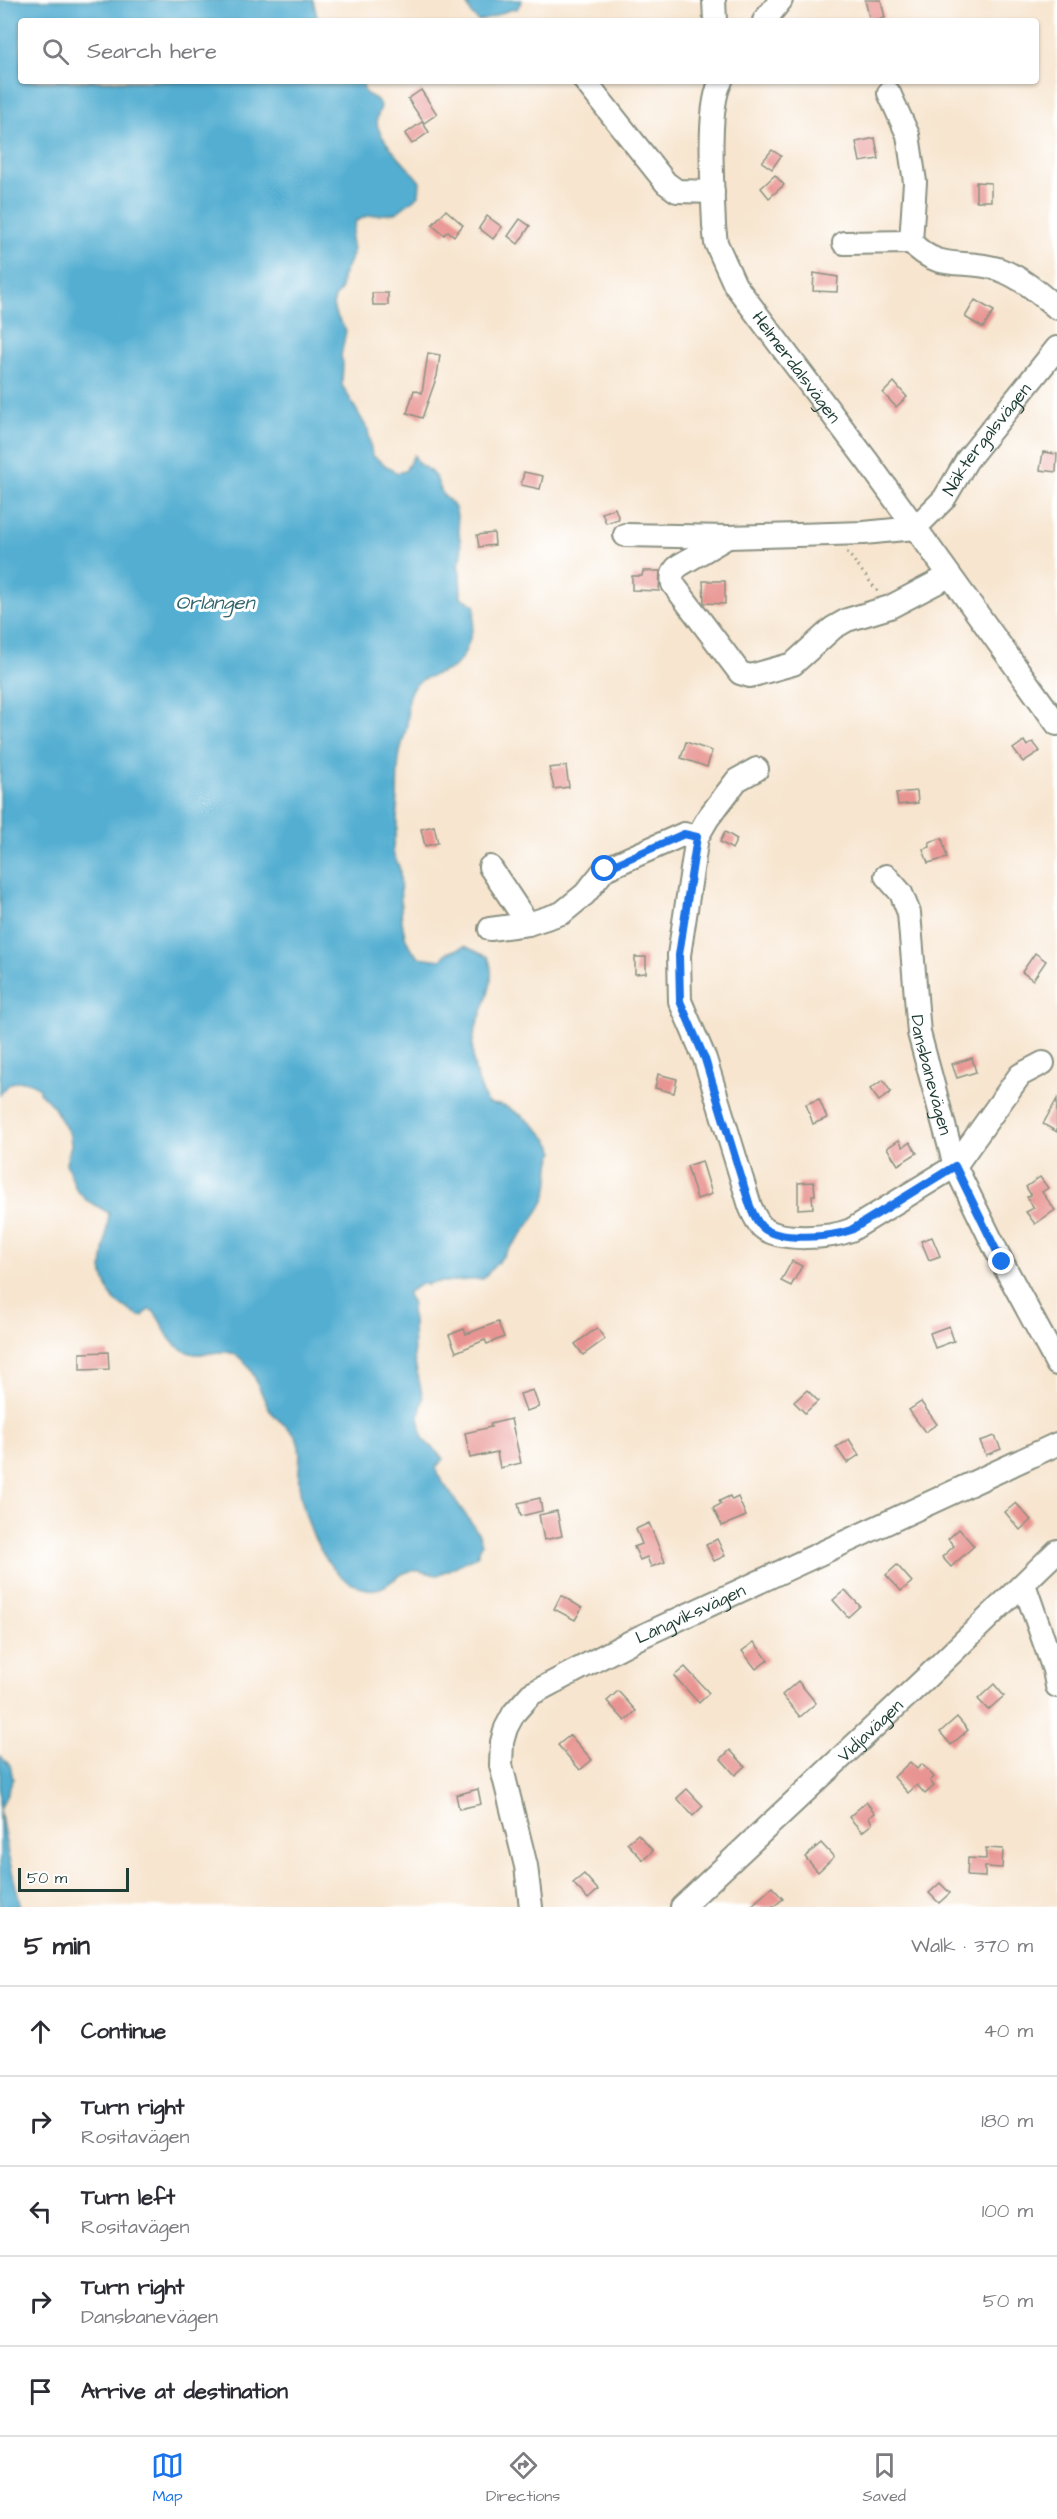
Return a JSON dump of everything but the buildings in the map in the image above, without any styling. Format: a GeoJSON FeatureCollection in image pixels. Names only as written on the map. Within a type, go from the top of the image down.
{"type":"FeatureCollection","features":[{"type":"Feature","properties":{"kind":"street"},"geometry":{"type":"LineString","coordinates":[[714,0],[715,18]]}},
{"type":"Feature","properties":{"kind":"street"},"geometry":{"type":"LineString","coordinates":[[766,18],[781,0]]}},
{"type":"Feature","properties":{"kind":"street"},"geometry":{"type":"LineString","coordinates":[[587,84],[647,163],[666,183],[677,191],[713,192]]}},
{"type":"Feature","properties":{"kind":"street","name":"Helmerdalsvägen"},"geometry":{"type":"LineString","coordinates":[[719,84],[714,111],[713,192],[716,243],[735,285],[1057,724]]}},
{"type":"Feature","properties":{"kind":"street"},"geometry":{"type":"LineString","coordinates":[[889,93],[908,135],[915,182],[911,242],[922,255],[931,260],[983,266],[1010,274],[1028,284],[1057,308]]}},
{"type":"Feature","properties":{"kind":"street"},"geometry":{"type":"LineString","coordinates":[[844,243],[911,242]]}},
{"type":"Feature","properties":{"kind":"street","name":"Näktergalsvägen"},"geometry":{"type":"LineString","coordinates":[[915,528],[944,499],[967,460],[1057,348]]}},
{"type":"Feature","properties":{"kind":"street"},"geometry":{"type":"LineString","coordinates":[[624,535],[728,537],[864,533],[915,528]]}},
{"type":"Feature","properties":{"kind":"street"},"geometry":{"type":"LineString","coordinates":[[728,537],[674,569],[672,578],[673,584],[740,673],[750,676],[793,664],[840,624],[890,608],[949,576]]}},
{"type":"Feature","properties":{"kind":"street"},"geometry":{"type":"LineString","coordinates":[[757,769],[737,780],[708,818],[697,837],[679,955],[680,1001],[705,1059],[750,1206],[762,1227],[775,1234],[819,1237],[836,1236],[851,1230],[955,1166],[1020,1075],[1043,1062]]}},
{"type":"Feature","properties":{"kind":"street"},"geometry":{"type":"LineString","coordinates":[[490,929],[528,924],[562,913],[585,894],[605,869],[684,834],[697,837]]}},
{"type":"Feature","properties":{"kind":"street"},"geometry":{"type":"LineString","coordinates":[[490,867],[528,924]]}},
{"type":"Feature","properties":{"kind":"street","name":"Dansbanevägen"},"geometry":{"type":"LineString","coordinates":[[886,876],[901,894],[909,913],[919,1033],[955,1166],[1002,1262],[1057,1364]]}},
{"type":"Feature","properties":{"kind":"street","name":"Långviksvägen"},"geometry":{"type":"LineString","coordinates":[[531,1907],[526,1866],[501,1765],[502,1742],[506,1728],[514,1713],[531,1694],[640,1637],[1057,1444]]}},
{"type":"Feature","properties":{"kind":"street","name":"Vidjavägen"},"geometry":{"type":"LineString","coordinates":[[682,1907],[1057,1551]]}},
{"type":"Feature","properties":{"kind":"street"},"geometry":{"type":"LineString","coordinates":[[1024,1584],[1057,1686]]}},
{"type":"Feature","properties":{"kind":"path"},"geometry":{"type":"LineString","coordinates":[[832,534],[890,608]]}},
{"type":"Feature","properties":{"kind":"water","name":"Orlången"},"geometry":{"type":"Polygon","coordinates":[[[0,0],[313,0],[317,18],[18,18],[18,84],[363,84],[365,93],[376,99],[381,106],[377,116],[378,127],[387,144],[420,182],[419,195],[396,213],[367,216],[356,221],[351,238],[353,250],[351,258],[342,278],[341,290],[333,305],[346,331],[341,356],[342,385],[368,430],[372,455],[396,473],[405,471],[414,455],[419,464],[436,478],[443,495],[456,510],[462,555],[458,565],[461,597],[475,605],[472,631],[461,659],[448,670],[417,684],[413,688],[407,705],[407,724],[398,768],[397,828],[393,848],[400,869],[403,929],[412,949],[419,957],[441,960],[447,953],[465,946],[488,957],[491,967],[490,987],[473,1044],[473,1061],[477,1078],[487,1103],[509,1108],[525,1118],[540,1131],[555,1152],[551,1162],[547,1194],[538,1212],[524,1232],[483,1279],[429,1283],[427,1286],[423,1283],[408,1292],[408,1297],[413,1304],[411,1311],[414,1359],[423,1398],[419,1417],[423,1439],[444,1459],[436,1467],[437,1474],[479,1534],[482,1543],[477,1556],[438,1575],[411,1571],[374,1589],[353,1584],[340,1575],[319,1548],[306,1516],[299,1485],[300,1451],[295,1435],[270,1410],[250,1369],[232,1353],[198,1354],[178,1347],[153,1311],[148,1310],[143,1316],[138,1316],[114,1300],[109,1292],[102,1267],[109,1213],[86,1200],[76,1189],[66,1163],[71,1145],[70,1135],[53,1106],[33,1084],[17,1081],[8,1086],[0,1095],[0,0]]]}},
{"type":"Feature","properties":{"kind":"water"},"geometry":{"type":"Polygon","coordinates":[[[465,0],[522,0],[517,9],[490,18],[475,18],[465,0]]]}},
{"type":"Feature","properties":{"kind":"water"},"geometry":{"type":"Polygon","coordinates":[[[0,1756],[10,1765],[13,1779],[0,1810],[0,1756]]]}},
{"type":"Feature","properties":{"kind":"water"},"geometry":{"type":"Polygon","coordinates":[[[0,1810],[8,1855],[21,1907],[0,1907],[0,1810]]]}},
{"type":"Feature","properties":{"kind":"route"},"geometry":{"type":"LineString","coordinates":[[605,869],[684,834],[697,837],[679,955],[680,1001],[705,1059],[750,1206],[762,1227],[775,1234],[836,1236],[851,1230],[955,1166],[1002,1262]]}}]}
